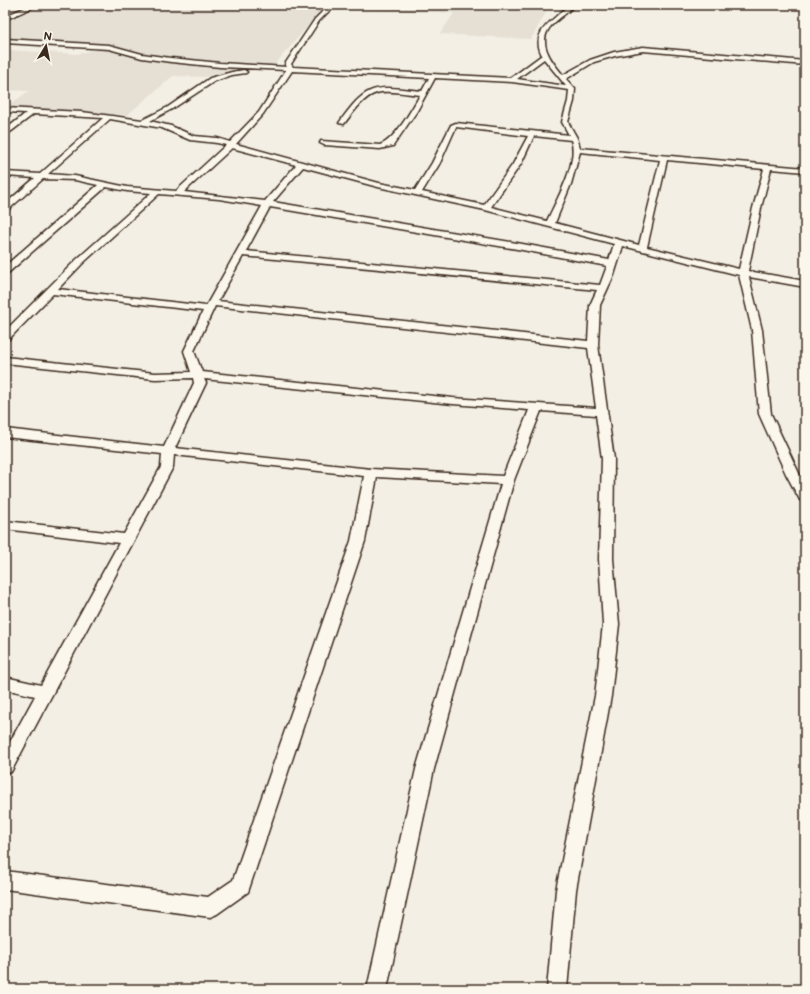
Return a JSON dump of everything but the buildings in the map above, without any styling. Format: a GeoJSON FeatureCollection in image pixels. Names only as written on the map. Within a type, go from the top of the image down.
{"type":"FeatureCollection","features":[{"type":"Feature","properties":{"kind":"street"},"geometry":{"type":"LineString","coordinates":[[5,18],[35,5]]}},
{"type":"Feature","properties":{"kind":"street"},"geometry":{"type":"LineString","coordinates":[[291,68],[288,64],[317,20],[332,5]]}},
{"type":"Feature","properties":{"kind":"street"},"geometry":{"type":"LineString","coordinates":[[550,224],[567,184],[577,150],[565,122],[571,101],[572,89],[544,56],[542,44],[544,33],[548,27],[571,5]]}},
{"type":"Feature","properties":{"kind":"street"},"geometry":{"type":"LineString","coordinates":[[5,41],[109,47],[142,56],[199,63],[512,80],[572,89]]}},
{"type":"Feature","properties":{"kind":"street"},"geometry":{"type":"LineString","coordinates":[[563,78],[592,61],[614,54],[643,49],[805,63]]}},
{"type":"Feature","properties":{"kind":"street"},"geometry":{"type":"LineString","coordinates":[[512,80],[544,56]]}},
{"type":"Feature","properties":{"kind":"street"},"geometry":{"type":"LineString","coordinates":[[143,122],[169,108],[210,79],[230,73],[291,68]]}},
{"type":"Feature","properties":{"kind":"street"},"geometry":{"type":"LineString","coordinates":[[178,193],[231,146],[261,113],[291,68]]}},
{"type":"Feature","properties":{"kind":"street"},"geometry":{"type":"LineString","coordinates":[[324,143],[386,146],[390,144],[414,112],[433,76]]}},
{"type":"Feature","properties":{"kind":"street"},"geometry":{"type":"LineString","coordinates":[[342,123],[363,97],[372,92],[379,90],[423,93]]}},
{"type":"Feature","properties":{"kind":"street"},"geometry":{"type":"LineString","coordinates":[[5,110],[109,117],[172,128],[184,136],[221,141],[231,146],[378,185],[486,208],[642,249],[743,273],[805,284]]}},
{"type":"Feature","properties":{"kind":"street"},"geometry":{"type":"LineString","coordinates":[[5,134],[32,112]]}},
{"type":"Feature","properties":{"kind":"street"},"geometry":{"type":"LineString","coordinates":[[5,208],[109,117]]}},
{"type":"Feature","properties":{"kind":"street"},"geometry":{"type":"LineString","coordinates":[[417,193],[436,163],[453,126],[456,125],[573,138]]}},
{"type":"Feature","properties":{"kind":"street"},"geometry":{"type":"LineString","coordinates":[[486,208],[517,164],[532,134]]}},
{"type":"Feature","properties":{"kind":"street"},"geometry":{"type":"LineString","coordinates":[[577,150],[805,170]]}},
{"type":"Feature","properties":{"kind":"street"},"geometry":{"type":"LineString","coordinates":[[642,249],[664,158]]}},
{"type":"Feature","properties":{"kind":"street"},"geometry":{"type":"LineString","coordinates":[[5,767],[44,692],[167,467],[168,450],[200,383],[189,351],[211,306],[266,204],[301,164]]}},
{"type":"Feature","properties":{"kind":"street"},"geometry":{"type":"LineString","coordinates":[[768,167],[757,208],[743,273],[758,330],[765,414],[792,474],[805,497]]}},
{"type":"Feature","properties":{"kind":"street"},"geometry":{"type":"LineString","coordinates":[[5,174],[75,178],[127,189],[178,193],[266,204],[517,246],[613,264]]}},
{"type":"Feature","properties":{"kind":"street"},"geometry":{"type":"LineString","coordinates":[[5,271],[104,184]]}},
{"type":"Feature","properties":{"kind":"street"},"geometry":{"type":"LineString","coordinates":[[5,337],[79,262],[156,192]]}},
{"type":"Feature","properties":{"kind":"street"},"geometry":{"type":"LineString","coordinates":[[557,989],[566,890],[603,696],[611,624],[606,559],[608,459],[593,345],[595,305],[613,264],[619,243]]}},
{"type":"Feature","properties":{"kind":"street"},"geometry":{"type":"LineString","coordinates":[[240,253],[602,288]]}},
{"type":"Feature","properties":{"kind":"street"},"geometry":{"type":"LineString","coordinates":[[51,291],[593,345]]}},
{"type":"Feature","properties":{"kind":"street"},"geometry":{"type":"LineString","coordinates":[[5,360],[140,375],[196,375],[536,408],[603,412]]}},
{"type":"Feature","properties":{"kind":"street"},"geometry":{"type":"LineString","coordinates":[[377,989],[425,769],[508,480],[536,408]]}},
{"type":"Feature","properties":{"kind":"street"},"geometry":{"type":"LineString","coordinates":[[5,433],[168,450],[371,474],[508,480]]}},
{"type":"Feature","properties":{"kind":"street"},"geometry":{"type":"LineString","coordinates":[[5,880],[210,907],[241,886],[358,541],[371,474]]}},
{"type":"Feature","properties":{"kind":"street"},"geometry":{"type":"LineString","coordinates":[[5,525],[128,539]]}},
{"type":"Feature","properties":{"kind":"street"},"geometry":{"type":"LineString","coordinates":[[5,684],[44,692]]}},
{"type":"Feature","properties":{"kind":"shaded area"},"geometry":{"type":"Polygon","coordinates":[[[65,5],[328,5],[271,69],[227,72],[205,77],[173,76],[127,115],[5,108],[29,91],[5,90],[5,50],[77,54],[112,46],[5,39],[5,21],[37,6],[61,7],[65,5]]]}},
{"type":"Feature","properties":{"kind":"shaded area"},"geometry":{"type":"Polygon","coordinates":[[[336,5],[550,5],[531,39],[440,34],[454,13],[332,8],[336,5]]]}}]}
